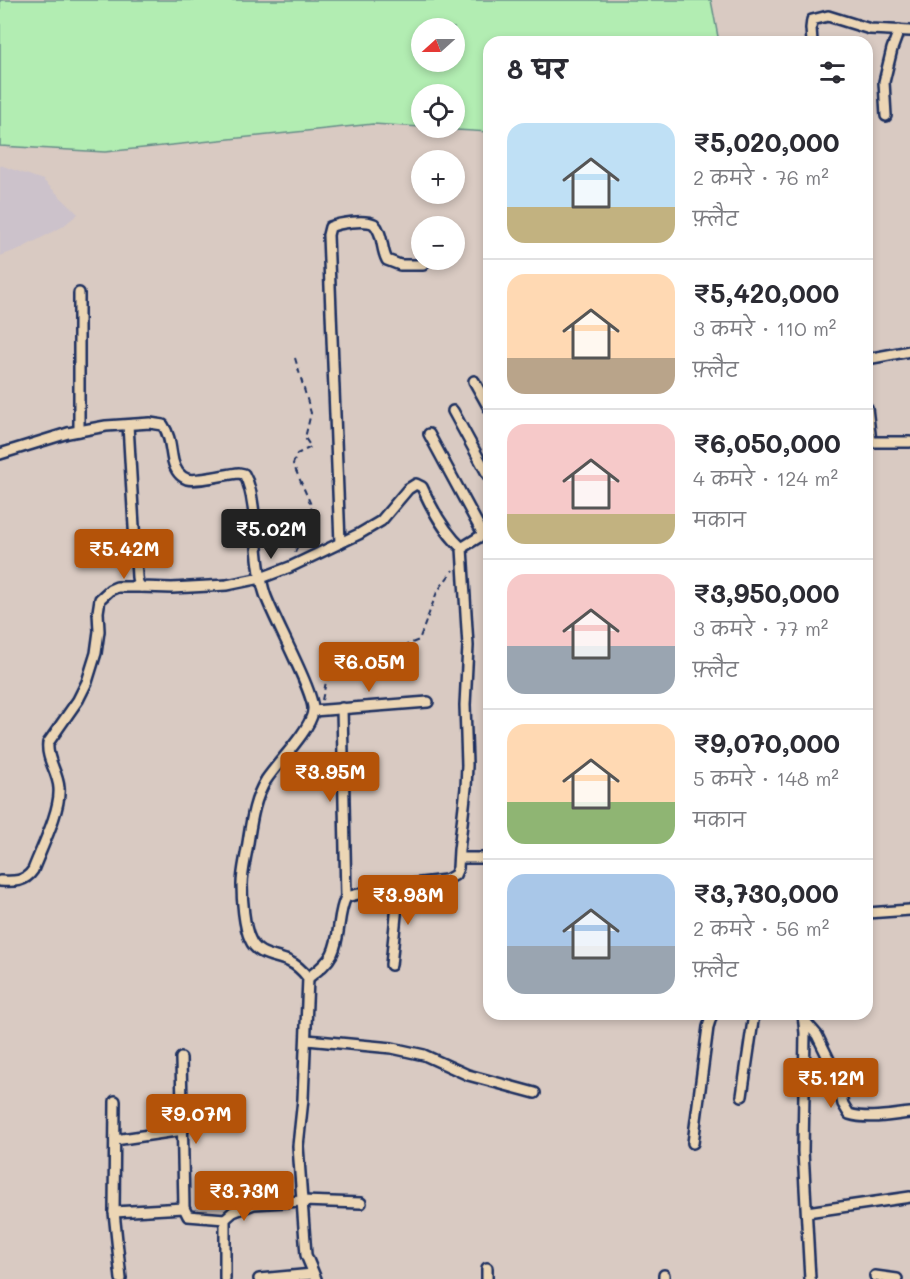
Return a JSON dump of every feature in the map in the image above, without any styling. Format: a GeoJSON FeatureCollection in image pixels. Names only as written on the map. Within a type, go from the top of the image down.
{"type":"FeatureCollection","features":[{"type":"Feature","properties":{"kind":"street"},"geometry":{"type":"LineString","coordinates":[[812,36],[812,20],[828,16],[870,29],[910,31]]}},
{"type":"Feature","properties":{"kind":"street"},"geometry":{"type":"LineString","coordinates":[[886,116],[884,82],[899,30]]}},
{"type":"Feature","properties":{"kind":"street"},"geometry":{"type":"LineString","coordinates":[[340,543],[328,235],[330,227],[357,222],[375,225],[379,231],[387,260],[400,265],[411,265]]}},
{"type":"Feature","properties":{"kind":"street"},"geometry":{"type":"LineString","coordinates":[[79,293],[79,431]]}},
{"type":"Feature","properties":{"kind":"street"},"geometry":{"type":"LineString","coordinates":[[873,358],[910,351]]}},
{"type":"Feature","properties":{"kind":"street"},"geometry":{"type":"LineString","coordinates":[[474,381],[483,397]]}},
{"type":"Feature","properties":{"kind":"street"},"geometry":{"type":"LineString","coordinates":[[453,411],[483,466]]}},
{"type":"Feature","properties":{"kind":"street"},"geometry":{"type":"LineString","coordinates":[[0,454],[79,431],[106,426],[150,423],[163,425],[168,433],[173,463],[176,471],[182,477],[190,480],[239,472],[247,479],[252,495],[261,578],[265,593],[310,693],[313,711],[305,729],[260,790],[253,809],[242,885],[246,928],[252,944],[258,951],[288,961],[302,970],[308,978],[303,1099],[298,1146],[306,1255],[315,1276],[259,1279]]}},
{"type":"Feature","properties":{"kind":"street"},"geometry":{"type":"LineString","coordinates":[[128,425],[137,577],[141,588]]}},
{"type":"Feature","properties":{"kind":"street"},"geometry":{"type":"LineString","coordinates":[[429,434],[483,528]]}},
{"type":"Feature","properties":{"kind":"street"},"geometry":{"type":"LineString","coordinates":[[873,442],[910,442]]}},
{"type":"Feature","properties":{"kind":"street"},"geometry":{"type":"LineString","coordinates":[[0,881],[18,882],[29,877],[56,810],[60,791],[47,750],[48,743],[78,700],[87,682],[98,642],[100,599],[117,587],[227,585],[261,578],[290,567],[381,521],[408,489],[416,484],[422,487],[443,526],[462,550],[468,646],[465,705],[467,765],[459,868],[455,875],[446,880],[399,885],[346,897]]}},
{"type":"Feature","properties":{"kind":"street"},"geometry":{"type":"LineString","coordinates":[[462,550],[483,535]]}},
{"type":"Feature","properties":{"kind":"street"},"geometry":{"type":"LineString","coordinates":[[313,711],[428,702]]}},
{"type":"Feature","properties":{"kind":"street"},"geometry":{"type":"LineString","coordinates":[[308,978],[332,955],[341,907],[346,897],[342,708]]}},
{"type":"Feature","properties":{"kind":"street"},"geometry":{"type":"LineString","coordinates":[[459,858],[483,858]]}},
{"type":"Feature","properties":{"kind":"street"},"geometry":{"type":"LineString","coordinates":[[391,965],[399,885]]}},
{"type":"Feature","properties":{"kind":"street"},"geometry":{"type":"LineString","coordinates":[[873,913],[910,910]]}},
{"type":"Feature","properties":{"kind":"street"},"geometry":{"type":"LineString","coordinates":[[693,1143],[710,1020]]}},
{"type":"Feature","properties":{"kind":"street"},"geometry":{"type":"LineString","coordinates":[[742,1096],[753,1020]]}},
{"type":"Feature","properties":{"kind":"street"},"geometry":{"type":"LineString","coordinates":[[803,1020],[803,1151],[810,1279]]}},
{"type":"Feature","properties":{"kind":"street"},"geometry":{"type":"LineString","coordinates":[[805,1020],[817,1035],[835,1072],[843,1104],[849,1114],[867,1117],[910,1113]]}},
{"type":"Feature","properties":{"kind":"street"},"geometry":{"type":"LineString","coordinates":[[306,1040],[392,1048],[424,1054],[468,1075],[535,1093]]}},
{"type":"Feature","properties":{"kind":"street"},"geometry":{"type":"LineString","coordinates":[[181,1058],[184,1208],[188,1216],[225,1219],[233,1212],[254,1204],[302,1201],[361,1203]]}},
{"type":"Feature","properties":{"kind":"street"},"geometry":{"type":"LineString","coordinates":[[115,1101],[114,1212],[121,1279]]}},
{"type":"Feature","properties":{"kind":"street"},"geometry":{"type":"LineString","coordinates":[[115,1140],[183,1130]]}},
{"type":"Feature","properties":{"kind":"street"},"geometry":{"type":"LineString","coordinates":[[807,1212],[910,1197]]}},
{"type":"Feature","properties":{"kind":"street"},"geometry":{"type":"LineString","coordinates":[[114,1212],[184,1208]]}},
{"type":"Feature","properties":{"kind":"street"},"geometry":{"type":"LineString","coordinates":[[225,1219],[225,1279]]}},
{"type":"Feature","properties":{"kind":"street"},"geometry":{"type":"LineString","coordinates":[[487,1268],[487,1279]]}},
{"type":"Feature","properties":{"kind":"street"},"geometry":{"type":"LineString","coordinates":[[875,1276],[897,1279]]}},
{"type":"Feature","properties":{"kind":"path"},"geometry":{"type":"LineString","coordinates":[[290,567],[312,507],[293,464],[297,454],[311,447],[305,438],[311,413],[295,358]]}},
{"type":"Feature","properties":{"kind":"path"},"geometry":{"type":"LineString","coordinates":[[313,711],[322,702],[326,682],[338,668],[390,652],[419,640],[437,592],[453,572],[462,550]]}},
{"type":"Feature","properties":{"kind":"shaded area"},"geometry":{"type":"Polygon","coordinates":[[[0,165],[43,180],[78,214],[62,227],[22,248],[0,256],[0,165]]]}},
{"type":"Feature","properties":{"kind":"green space"},"geometry":{"type":"Polygon","coordinates":[[[0,0],[711,0],[718,36],[483,36],[483,132],[465,131],[465,84],[411,84],[411,126],[373,124],[105,152],[0,146],[0,0]]]}}]}
